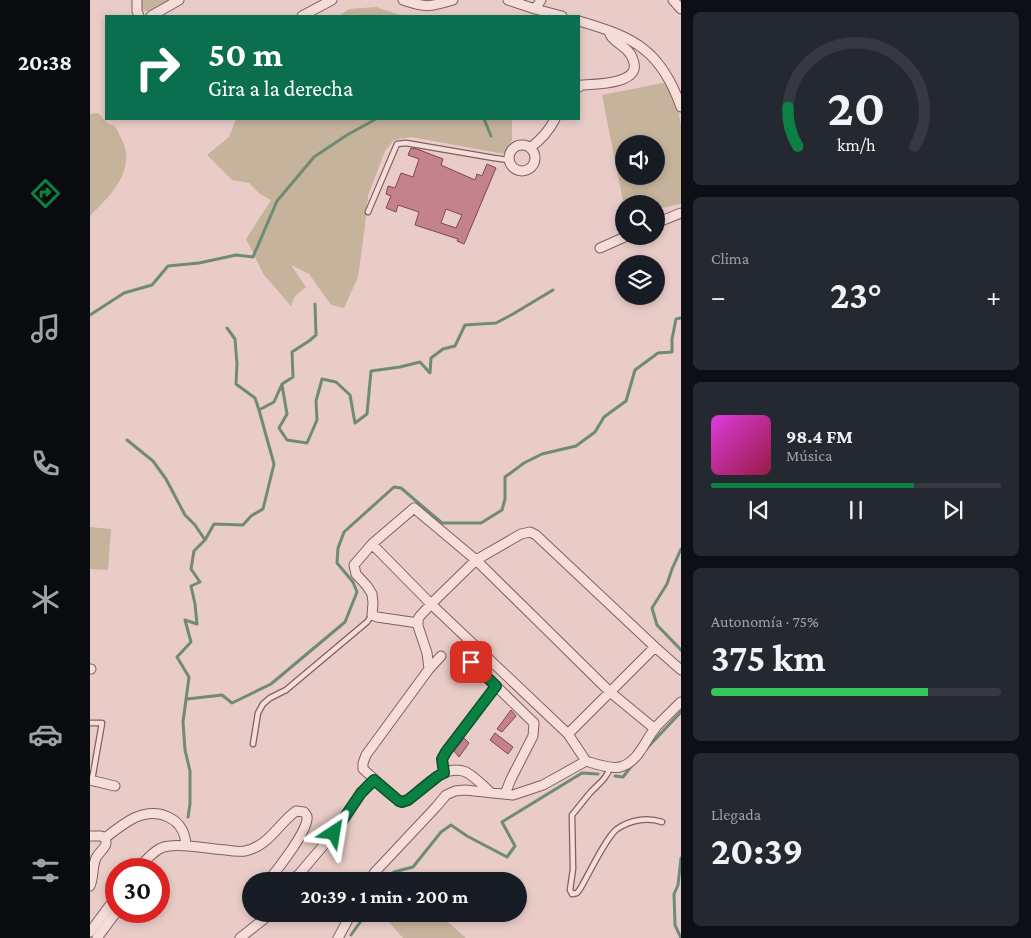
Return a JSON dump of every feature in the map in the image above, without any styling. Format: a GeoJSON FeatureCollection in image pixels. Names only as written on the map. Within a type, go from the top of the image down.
{"type":"FeatureCollection","features":[{"type":"Feature","properties":{"kind":"street"},"geometry":{"type":"LineString","coordinates":[[137,0],[139,15]]}},
{"type":"Feature","properties":{"kind":"street"},"geometry":{"type":"LineString","coordinates":[[153,15],[180,0]]}},
{"type":"Feature","properties":{"kind":"street"},"geometry":{"type":"LineString","coordinates":[[304,15],[332,0]]}},
{"type":"Feature","properties":{"kind":"street"},"geometry":{"type":"LineString","coordinates":[[402,0],[416,5],[427,6],[453,0]]}},
{"type":"Feature","properties":{"kind":"street"},"geometry":{"type":"LineString","coordinates":[[508,0],[558,15]]}},
{"type":"Feature","properties":{"kind":"street"},"geometry":{"type":"LineString","coordinates":[[535,9],[541,0]]}},
{"type":"Feature","properties":{"kind":"street"},"geometry":{"type":"LineString","coordinates":[[673,0],[681,9]]}},
{"type":"Feature","properties":{"kind":"street"},"geometry":{"type":"LineString","coordinates":[[580,21],[624,36],[649,53],[662,68],[674,87],[681,107]]}},
{"type":"Feature","properties":{"kind":"street"},"geometry":{"type":"LineString","coordinates":[[580,87],[619,81],[628,77],[635,68],[629,51],[610,36],[609,31]]}},
{"type":"Feature","properties":{"kind":"street"},"geometry":{"type":"LineString","coordinates":[[530,148],[550,130],[555,120]]}},
{"type":"Feature","properties":{"kind":"street"},"geometry":{"type":"LineString","coordinates":[[522,145],[533,151],[535,160],[528,170],[524,171],[515,170],[508,160],[508,155],[513,147],[522,145]]}},
{"type":"Feature","properties":{"kind":"street"},"geometry":{"type":"LineString","coordinates":[[665,219],[681,212]]}},
{"type":"Feature","properties":{"kind":"street"},"geometry":{"type":"LineString","coordinates":[[600,248],[615,241]]}},
{"type":"Feature","properties":{"kind":"street"},"geometry":{"type":"LineString","coordinates":[[418,623],[372,615],[372,594],[356,574],[354,565],[372,544],[414,508],[476,560],[610,692],[655,729]]}},
{"type":"Feature","properties":{"kind":"street"},"geometry":{"type":"LineString","coordinates":[[429,669],[428,653],[418,623],[420,616],[476,560],[521,534],[530,532],[536,535],[681,670]]}},
{"type":"Feature","properties":{"kind":"street"},"geometry":{"type":"LineString","coordinates":[[372,544],[431,604],[568,734],[586,761],[610,767],[621,766],[634,759],[655,729],[681,702]]}},
{"type":"Feature","properties":{"kind":"street"},"geometry":{"type":"LineString","coordinates":[[568,734],[655,647]]}},
{"type":"Feature","properties":{"kind":"street"},"geometry":{"type":"LineString","coordinates":[[458,651],[534,723],[533,736],[505,794]]}},
{"type":"Feature","properties":{"kind":"street"},"geometry":{"type":"LineString","coordinates":[[441,656],[429,669],[366,755],[362,763],[363,769],[402,802],[408,800],[438,776],[456,770],[465,772],[491,793]]}},
{"type":"Feature","properties":{"kind":"street"},"geometry":{"type":"LineString","coordinates":[[444,773],[442,759],[446,752],[496,686]]}},
{"type":"Feature","properties":{"kind":"street"},"geometry":{"type":"LineString","coordinates":[[374,872],[446,795],[455,791],[465,790],[513,795],[543,785],[586,761]]}},
{"type":"Feature","properties":{"kind":"street"},"geometry":{"type":"LineString","coordinates":[[91,780],[116,786]]}},
{"type":"Feature","properties":{"kind":"street"},"geometry":{"type":"LineString","coordinates":[[301,872],[334,833],[361,793],[374,780]]}},
{"type":"Feature","properties":{"kind":"street"},"geometry":{"type":"LineString","coordinates":[[148,858],[162,848],[186,846],[244,852],[264,843],[296,811],[304,812],[307,815],[304,828],[293,848],[275,872]]}},
{"type":"Feature","properties":{"kind":"street"},"geometry":{"type":"LineString","coordinates":[[105,838],[132,819],[144,815],[158,814],[169,817],[177,823],[183,831],[186,846]]}},
{"type":"Feature","properties":{"kind":"street"},"geometry":{"type":"LineString","coordinates":[[90,836],[102,836],[105,838]]}},
{"type":"Feature","properties":{"kind":"street"},"geometry":{"type":"LineString","coordinates":[[90,886],[95,860],[106,846],[105,838]]}},
{"type":"Feature","properties":{"kind":"street"},"geometry":{"type":"LineString","coordinates":[[90,932],[105,912]]}},
{"type":"Feature","properties":{"kind":"street"},"geometry":{"type":"LineString","coordinates":[[240,938],[259,922]]}},
{"type":"Feature","properties":{"kind":"street"},"geometry":{"type":"LineString","coordinates":[[338,938],[347,922]]}},
{"type":"Feature","properties":{"kind":"street"},"geometry":{"type":"LineString","coordinates":[[97,938],[108,923]]}},
{"type":"Feature","properties":{"kind":"lane"},"geometry":{"type":"LineString","coordinates":[[368,212],[397,144],[406,143],[508,160]]}},
{"type":"Feature","properties":{"kind":"lane"},"geometry":{"type":"LineString","coordinates":[[254,744],[258,713],[263,704],[286,690],[367,622],[372,615]]}},
{"type":"Feature","properties":{"kind":"lane"},"geometry":{"type":"LineString","coordinates":[[90,723],[102,723],[91,780]]}},
{"type":"Feature","properties":{"kind":"lane"},"geometry":{"type":"LineString","coordinates":[[610,767],[603,780],[572,815],[573,869],[570,890],[572,894],[577,893],[580,889],[616,830],[634,821],[644,819],[654,819],[662,822]]}},
{"type":"Feature","properties":{"kind":"shaded area"},"geometry":{"type":"Polygon","coordinates":[[[141,0],[171,0],[150,12],[143,10],[141,0]]]}},
{"type":"Feature","properties":{"kind":"shaded area"},"geometry":{"type":"Polygon","coordinates":[[[376,7],[400,15],[340,15],[349,9],[376,7]]]}},
{"type":"Feature","properties":{"kind":"shaded area"},"geometry":{"type":"Polygon","coordinates":[[[673,81],[681,125],[681,204],[665,207],[665,195],[622,195],[620,185],[665,185],[665,135],[615,135],[615,161],[602,95],[673,81]]]}},
{"type":"Feature","properties":{"kind":"shaded area"},"geometry":{"type":"Polygon","coordinates":[[[98,113],[108,124],[115,126],[126,152],[126,162],[116,187],[90,216],[90,114],[98,113]]]}},
{"type":"Feature","properties":{"kind":"shaded area"},"geometry":{"type":"Polygon","coordinates":[[[236,120],[512,120],[512,140],[504,154],[411,137],[394,140],[385,151],[368,196],[358,277],[344,308],[331,305],[309,274],[291,265],[306,287],[295,296],[291,306],[264,275],[246,239],[271,200],[260,194],[249,183],[232,180],[207,155],[229,137],[236,120]]]}},
{"type":"Feature","properties":{"kind":"shaded area"},"geometry":{"type":"Polygon","coordinates":[[[90,527],[111,529],[108,570],[90,569],[90,527]]]}},
{"type":"Feature","properties":{"kind":"shaded area"},"geometry":{"type":"Polygon","coordinates":[[[389,922],[448,922],[466,938],[403,938],[389,922]]]}},
{"type":"Feature","properties":{"kind":"building"},"geometry":{"type":"Polygon","coordinates":[[[411,148],[417,149],[443,159],[441,165],[475,180],[477,174],[482,176],[487,164],[496,168],[464,244],[457,241],[458,239],[415,225],[419,212],[398,205],[396,212],[386,208],[391,196],[386,194],[388,186],[395,188],[401,173],[413,177],[419,159],[408,155],[411,148]],[[446,209],[441,223],[456,228],[462,215],[446,209]]]}},
{"type":"Feature","properties":{"kind":"building"},"geometry":{"type":"Polygon","coordinates":[[[511,710],[516,716],[502,732],[497,729],[511,710]]]}},
{"type":"Feature","properties":{"kind":"building"},"geometry":{"type":"Polygon","coordinates":[[[495,733],[513,747],[508,754],[490,740],[495,733]]]}},
{"type":"Feature","properties":{"kind":"building"},"geometry":{"type":"Polygon","coordinates":[[[464,738],[469,743],[459,757],[454,751],[464,738]]]}},
{"type":"Feature","properties":{"kind":"waterway"},"geometry":{"type":"LineString","coordinates":[[90,315],[124,293],[152,285],[168,266],[199,263],[236,255],[253,257],[277,201],[314,157],[374,120]]}},
{"type":"Feature","properties":{"kind":"waterway"},"geometry":{"type":"LineString","coordinates":[[484,120],[491,136]]}},
{"type":"Feature","properties":{"kind":"waterway"},"geometry":{"type":"LineString","coordinates":[[282,385],[287,414],[279,428],[287,440],[307,443],[317,420],[316,401],[322,379],[336,382],[350,395],[355,423],[367,414],[371,371],[420,362],[430,373],[431,358],[443,349],[455,346],[465,325],[496,323],[553,290]]}},
{"type":"Feature","properties":{"kind":"waterway"},"geometry":{"type":"LineString","coordinates":[[188,817],[190,771],[185,750],[183,722],[189,677],[177,657],[191,642],[185,620],[197,624],[191,586],[200,582],[191,569],[194,551],[205,540],[214,524],[243,525],[251,516],[263,509],[274,464],[259,410],[274,402],[282,384],[293,377],[292,352],[316,335],[315,304]]}},
{"type":"Feature","properties":{"kind":"waterway"},"geometry":{"type":"LineString","coordinates":[[187,699],[222,695],[232,703],[271,684],[345,622],[357,592],[353,582],[337,563],[338,548],[344,532],[394,487],[401,488],[442,523],[481,523],[502,510],[505,499],[505,477],[524,463],[542,454],[576,446],[595,432],[604,417],[626,401],[635,370],[658,353],[672,352],[672,339],[676,319],[681,318]]}},
{"type":"Feature","properties":{"kind":"waterway"},"geometry":{"type":"LineString","coordinates":[[227,328],[235,339],[236,384],[255,398],[259,410]]}},
{"type":"Feature","properties":{"kind":"waterway"},"geometry":{"type":"LineString","coordinates":[[127,440],[153,461],[166,479],[185,515],[195,525],[205,540]]}},
{"type":"Feature","properties":{"kind":"waterway"},"geometry":{"type":"LineString","coordinates":[[681,549],[667,584],[652,608],[657,625],[681,650]]}},
{"type":"Feature","properties":{"kind":"waterway"},"geometry":{"type":"LineString","coordinates":[[647,748],[681,712]]}},
{"type":"Feature","properties":{"kind":"waterway"},"geometry":{"type":"LineString","coordinates":[[615,776],[623,777],[633,764]]}},
{"type":"Feature","properties":{"kind":"waterway"},"geometry":{"type":"LineString","coordinates":[[394,872],[413,867],[441,832],[451,825],[467,836],[507,857],[515,846],[502,822],[582,773],[598,774]]}},
{"type":"Feature","properties":{"kind":"waterway"},"geometry":{"type":"LineString","coordinates":[[681,858],[678,885],[674,894],[675,925],[681,938]]}},
{"type":"Feature","properties":{"kind":"waterway"},"geometry":{"type":"LineString","coordinates":[[351,935],[360,922]]}},
{"type":"Feature","properties":{"kind":"route"},"geometry":{"type":"LineString","coordinates":[[334,833],[361,793],[374,780],[402,802],[408,800],[444,773],[442,759],[446,752],[496,686],[471,662]]}}]}
